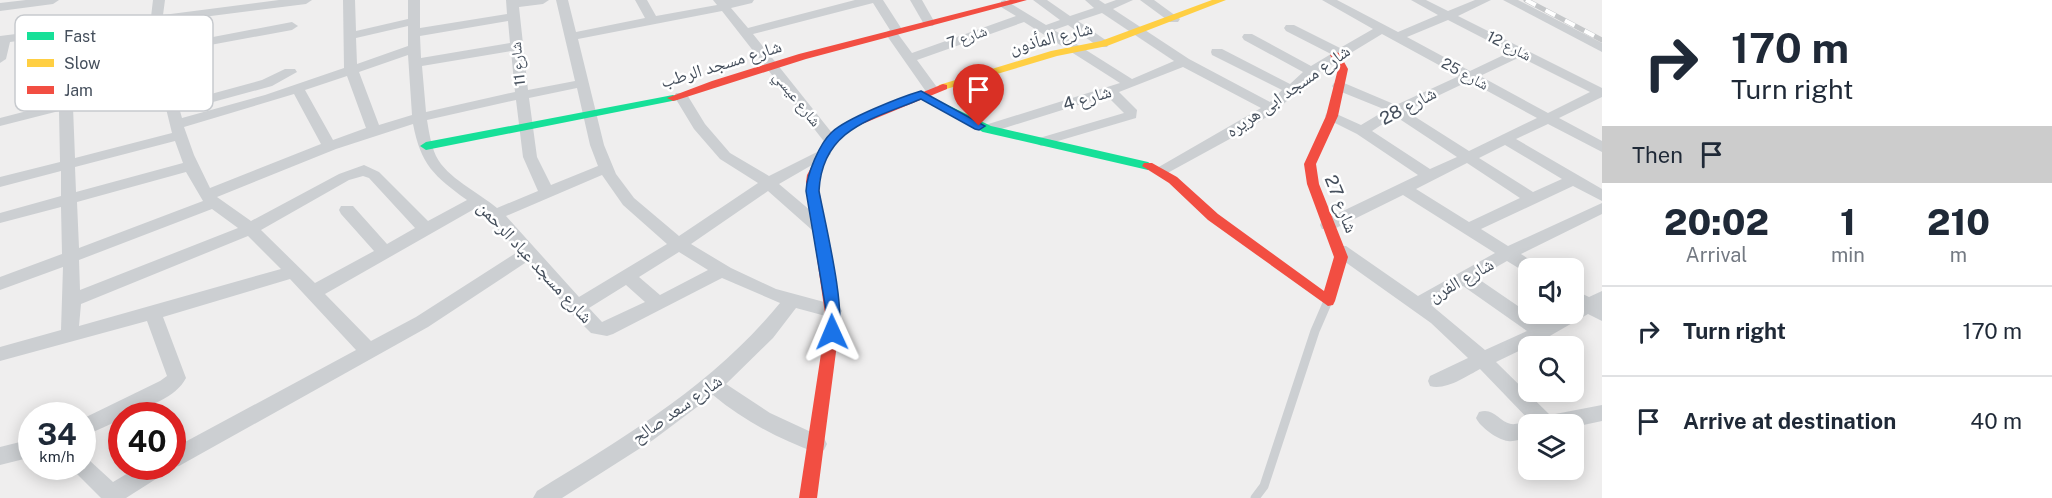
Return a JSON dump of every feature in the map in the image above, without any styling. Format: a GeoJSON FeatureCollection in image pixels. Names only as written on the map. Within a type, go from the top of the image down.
{"type":"FeatureCollection","features":[{"type":"Feature","properties":{"kind":"street"},"geometry":{"type":"LineString","coordinates":[[0,8],[53,0]]}},
{"type":"Feature","properties":{"kind":"street"},"geometry":{"type":"LineString","coordinates":[[158,15],[159,0]]}},
{"type":"Feature","properties":{"kind":"street"},"geometry":{"type":"LineString","coordinates":[[189,15],[306,0]]}},
{"type":"Feature","properties":{"kind":"street"},"geometry":{"type":"LineString","coordinates":[[349,0],[351,68],[374,130]]}},
{"type":"Feature","properties":{"kind":"street","name":"شارع مسجد عباد الرحمن"},"geometry":{"type":"LineString","coordinates":[[414,0],[420,117],[428,154],[439,170],[494,215],[531,252],[576,307],[597,328],[607,329],[658,303]]}},
{"type":"Feature","properties":{"kind":"street"},"geometry":{"type":"LineString","coordinates":[[0,182],[180,130],[351,68],[415,41],[512,7],[543,0]]}},
{"type":"Feature","properties":{"kind":"street"},"geometry":{"type":"LineString","coordinates":[[562,0],[590,115],[606,168],[621,193],[632,205],[680,244],[724,270],[792,301],[833,310]]}},
{"type":"Feature","properties":{"kind":"street"},"geometry":{"type":"LineString","coordinates":[[641,0],[653,21]]}},
{"type":"Feature","properties":{"kind":"street"},"geometry":{"type":"LineString","coordinates":[[572,36],[748,0]]}},
{"type":"Feature","properties":{"kind":"street"},"geometry":{"type":"LineString","coordinates":[[804,0],[818,14]]}},
{"type":"Feature","properties":{"kind":"street"},"geometry":{"type":"LineString","coordinates":[[744,33],[869,0]]}},
{"type":"Feature","properties":{"kind":"street"},"geometry":{"type":"LineString","coordinates":[[877,0],[927,92],[987,129],[1162,171],[1177,182],[1212,216],[1328,301]]}},
{"type":"Feature","properties":{"kind":"street"},"geometry":{"type":"LineString","coordinates":[[916,0],[929,22]]}},
{"type":"Feature","properties":{"kind":"street","name":"شارع مسجد الرطب"},"geometry":{"type":"LineString","coordinates":[[426,146],[681,96],[770,67],[929,22],[997,3],[1022,0]]}},
{"type":"Feature","properties":{"kind":"street"},"geometry":{"type":"LineString","coordinates":[[1039,0],[1103,44]]}},
{"type":"Feature","properties":{"kind":"street"},"geometry":{"type":"LineString","coordinates":[[1091,0],[1184,62],[1271,108]]}},
{"type":"Feature","properties":{"kind":"street"},"geometry":{"type":"LineString","coordinates":[[1045,29],[1127,0]]}},
{"type":"Feature","properties":{"kind":"street"},"geometry":{"type":"LineString","coordinates":[[1146,0],[1174,19]]}},
{"type":"Feature","properties":{"kind":"street","name":"شارع المأذون"},"geometry":{"type":"LineString","coordinates":[[827,148],[846,127],[927,92],[1054,53],[1103,44],[1174,19],[1202,3],[1221,0]]}},
{"type":"Feature","properties":{"kind":"street","name":"شارع 25"},"geometry":{"type":"LineString","coordinates":[[1328,0],[1602,147]]}},
{"type":"Feature","properties":{"kind":"street","name":"شارع 12"},"geometry":{"type":"LineString","coordinates":[[1417,0],[1602,92]]}},
{"type":"Feature","properties":{"kind":"street"},"geometry":{"type":"LineString","coordinates":[[1397,37],[1485,0]]}},
{"type":"Feature","properties":{"kind":"street"},"geometry":{"type":"LineString","coordinates":[[1509,0],[1602,48]]}},
{"type":"Feature","properties":{"kind":"street"},"geometry":{"type":"LineString","coordinates":[[997,3],[1026,17],[1131,84]]}},
{"type":"Feature","properties":{"kind":"street","name":"شارع عيسي"},"geometry":{"type":"LineString","coordinates":[[723,5],[827,148]]}},
{"type":"Feature","properties":{"kind":"street","name":"شارع 11"},"geometry":{"type":"LineString","coordinates":[[512,7],[530,157],[547,193]]}},
{"type":"Feature","properties":{"kind":"street","name":"شارع 7"},"geometry":{"type":"LineString","coordinates":[[909,58],[1026,17]]}},
{"type":"Feature","properties":{"kind":"street"},"geometry":{"type":"LineString","coordinates":[[213,41],[292,26]]}},
{"type":"Feature","properties":{"kind":"street"},"geometry":{"type":"LineString","coordinates":[[1290,28],[1337,54]]}},
{"type":"Feature","properties":{"kind":"street","name":"شارع مسجد ابى هريره"},"geometry":{"type":"LineString","coordinates":[[1162,171],[1244,126],[1271,108],[1311,71],[1382,29]]}},
{"type":"Feature","properties":{"kind":"street"},"geometry":{"type":"LineString","coordinates":[[349,36],[516,46]]}},
{"type":"Feature","properties":{"kind":"street"},"geometry":{"type":"LineString","coordinates":[[1248,37],[1311,71]]}},
{"type":"Feature","properties":{"kind":"street"},"geometry":{"type":"LineString","coordinates":[[0,59],[2,40]]}},
{"type":"Feature","properties":{"kind":"street"},"geometry":{"type":"LineString","coordinates":[[1217,52],[1292,90]]}},
{"type":"Feature","properties":{"kind":"street","name":"شارع 28"},"geometry":{"type":"LineString","coordinates":[[1362,131],[1396,110],[1520,52]]}},
{"type":"Feature","properties":{"kind":"street","name":"شارع 27"},"geometry":{"type":"LineString","coordinates":[[1328,301],[1341,264],[1340,250],[1328,225],[1310,173],[1310,164],[1332,116],[1343,69],[1337,54]]}},
{"type":"Feature","properties":{"kind":"street","name":"شارع 4"},"geometry":{"type":"LineString","coordinates":[[987,129],[1131,84],[1184,62]]}},
{"type":"Feature","properties":{"kind":"street"},"geometry":{"type":"LineString","coordinates":[[213,98],[254,87],[290,72]]}},
{"type":"Feature","properties":{"kind":"street"},"geometry":{"type":"LineString","coordinates":[[0,284],[209,199],[329,146],[374,130],[420,117],[583,83]]}},
{"type":"Feature","properties":{"kind":"street"},"geometry":{"type":"LineString","coordinates":[[1339,86],[1369,96],[1396,110],[1533,199]]}},
{"type":"Feature","properties":{"kind":"street"},"geometry":{"type":"LineString","coordinates":[[297,88],[329,146]]}},
{"type":"Feature","properties":{"kind":"street"},"geometry":{"type":"LineString","coordinates":[[1041,142],[1131,115],[1130,110],[1110,91]]}},
{"type":"Feature","properties":{"kind":"street"},"geometry":{"type":"LineString","coordinates":[[1328,225],[1602,92]]}},
{"type":"Feature","properties":{"kind":"street"},"geometry":{"type":"LineString","coordinates":[[681,96],[699,126],[725,156],[769,183],[818,226]]}},
{"type":"Feature","properties":{"kind":"street"},"geometry":{"type":"LineString","coordinates":[[0,122],[40,111]]}},
{"type":"Feature","properties":{"kind":"street"},"geometry":{"type":"LineString","coordinates":[[66,111],[72,300],[70,334]]}},
{"type":"Feature","properties":{"kind":"street"},"geometry":{"type":"LineString","coordinates":[[174,111],[191,166],[209,199],[250,229],[369,351]]}},
{"type":"Feature","properties":{"kind":"street"},"geometry":{"type":"LineString","coordinates":[[1332,116],[1362,131],[1430,176]]}},
{"type":"Feature","properties":{"kind":"street"},"geometry":{"type":"LineString","coordinates":[[1504,138],[1602,196]]}},
{"type":"Feature","properties":{"kind":"street"},"geometry":{"type":"LineString","coordinates":[[576,307],[680,244],[769,183],[827,148]]}},
{"type":"Feature","properties":{"kind":"street"},"geometry":{"type":"LineString","coordinates":[[808,498],[817,444],[833,310],[812,182],[827,148]]}},
{"type":"Feature","properties":{"kind":"street"},"geometry":{"type":"LineString","coordinates":[[0,218],[191,166]]}},
{"type":"Feature","properties":{"kind":"street"},"geometry":{"type":"LineString","coordinates":[[494,215],[606,168]]}},
{"type":"Feature","properties":{"kind":"street"},"geometry":{"type":"LineString","coordinates":[[72,300],[250,229],[344,177],[364,170],[374,174],[427,230]]}},
{"type":"Feature","properties":{"kind":"street"},"geometry":{"type":"LineString","coordinates":[[1468,229],[1574,179]]}},
{"type":"Feature","properties":{"kind":"street"},"geometry":{"type":"LineString","coordinates":[[1405,189],[1518,261]]}},
{"type":"Feature","properties":{"kind":"street"},"geometry":{"type":"LineString","coordinates":[[312,293],[478,200]]}},
{"type":"Feature","properties":{"kind":"street","name":"شارع الفرن"},"geometry":{"type":"LineString","coordinates":[[1418,304],[1507,254],[1602,208]]}},
{"type":"Feature","properties":{"kind":"street"},"geometry":{"type":"LineString","coordinates":[[347,210],[385,252]]}},
{"type":"Feature","properties":{"kind":"street"},"geometry":{"type":"LineString","coordinates":[[1340,250],[1418,304],[1484,361],[1537,414]]}},
{"type":"Feature","properties":{"kind":"street"},"geometry":{"type":"LineString","coordinates":[[186,452],[450,306],[531,252]]}},
{"type":"Feature","properties":{"kind":"street"},"geometry":{"type":"LineString","coordinates":[[627,276],[658,303],[724,270]]}},
{"type":"Feature","properties":{"kind":"street"},"geometry":{"type":"LineString","coordinates":[[0,354],[153,313],[292,272]]}},
{"type":"Feature","properties":{"kind":"street"},"geometry":{"type":"LineString","coordinates":[[1464,278],[1542,332]]}},
{"type":"Feature","properties":{"kind":"street","name":"شارع سعد صالح"},"geometry":{"type":"LineString","coordinates":[[544,498],[683,409],[714,385],[759,343],[792,301]]}},
{"type":"Feature","properties":{"kind":"street"},"geometry":{"type":"LineString","coordinates":[[1437,381],[1542,332],[1592,303]]}},
{"type":"Feature","properties":{"kind":"street"},"geometry":{"type":"LineString","coordinates":[[96,422],[167,387],[177,378],[153,313]]}},
{"type":"Feature","properties":{"kind":"street"},"geometry":{"type":"LineString","coordinates":[[714,385],[760,419],[787,433],[817,444]]}},
{"type":"Feature","properties":{"kind":"street"},"geometry":{"type":"LineString","coordinates":[[1584,417],[1602,413]]}},
{"type":"Feature","properties":{"kind":"street"},"geometry":{"type":"LineString","coordinates":[[1486,418],[1509,433],[1518,431]]}},
{"type":"Feature","properties":{"kind":"street"},"geometry":{"type":"LineString","coordinates":[[0,456],[18,452]]}},
{"type":"Feature","properties":{"kind":"street"},"geometry":{"type":"LineString","coordinates":[[96,480],[113,496],[138,480]]}},
{"type":"Feature","properties":{"kind":"lane"},"geometry":{"type":"LineString","coordinates":[[1255,498],[1264,486],[1315,331],[1328,301]]}},
{"type":"Feature","properties":{"kind":"railway"},"geometry":{"type":"LineString","coordinates":[[1526,0],[1602,40]]}},
{"type":"Feature","properties":{"kind":"traffic: fast"},"geometry":{"type":"LineString","coordinates":[[921,95],[987,129],[1148,166]]}},
{"type":"Feature","properties":{"kind":"traffic: fast"},"geometry":{"type":"LineString","coordinates":[[426,146],[673,98]]}},
{"type":"Feature","properties":{"kind":"traffic: slow"},"geometry":{"type":"LineString","coordinates":[[943,87],[1055,53],[1103,44],[1221,0]]}},
{"type":"Feature","properties":{"kind":"traffic: jam"},"geometry":{"type":"LineString","coordinates":[[673,98],[759,69],[1022,0]]}},
{"type":"Feature","properties":{"kind":"traffic: jam"},"geometry":{"type":"LineString","coordinates":[[1148,166],[1173,180],[1213,217],[1328,301],[1341,257],[1313,184],[1310,164],[1332,116],[1343,69],[1335,55]]}},
{"type":"Feature","properties":{"kind":"traffic: jam"},"geometry":{"type":"LineString","coordinates":[[808,498],[833,321],[812,182],[813,175],[834,136],[846,127],[943,87]]}},
{"type":"Feature","properties":{"kind":"route"},"geometry":{"type":"LineString","coordinates":[[832,332],[833,310],[812,191],[813,175],[834,136],[846,127],[921,95],[979,126]]}}]}
